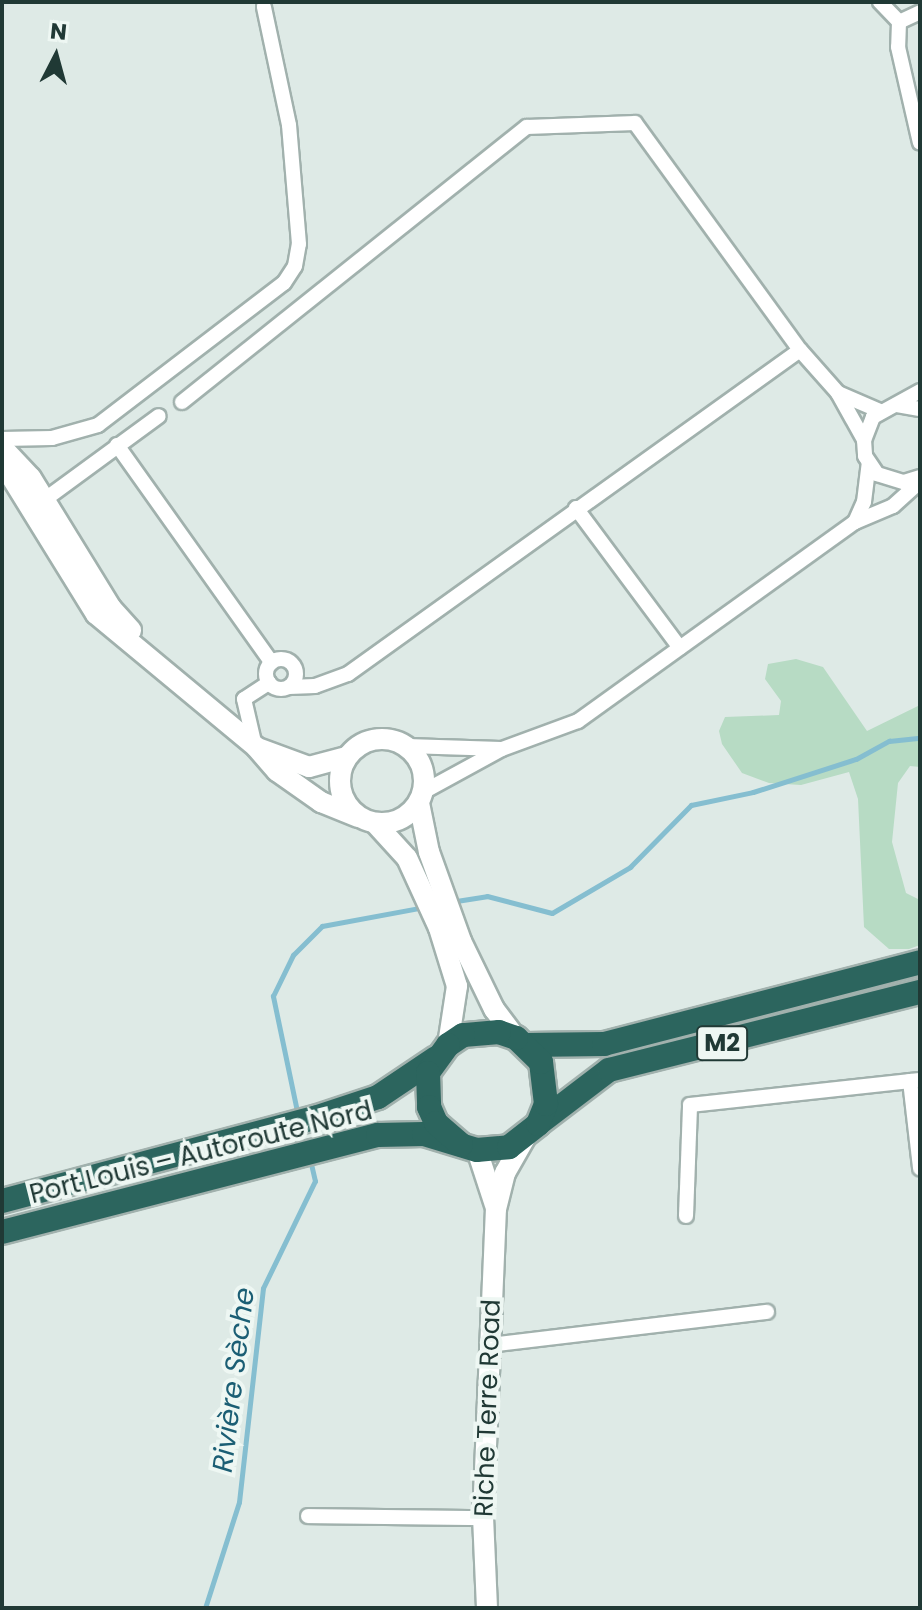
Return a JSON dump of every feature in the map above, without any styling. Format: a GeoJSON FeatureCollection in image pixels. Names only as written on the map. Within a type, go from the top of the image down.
{"type":"FeatureCollection","features":[{"type":"Feature","properties":{"kind":"highway","name":"M2"},"geometry":{"type":"LineString","coordinates":[[442,1051],[481,1031],[522,1042],[604,1044],[920,962]]}},
{"type":"Feature","properties":{"kind":"highway","name":"M2"},"geometry":{"type":"LineString","coordinates":[[469,1148],[509,1147],[609,1070],[920,992]]}},
{"type":"Feature","properties":{"kind":"highway"},"geometry":{"type":"LineString","coordinates":[[522,1042],[547,1083],[532,1131]]}},
{"type":"Feature","properties":{"kind":"highway"},"geometry":{"type":"LineString","coordinates":[[442,1051],[428,1073],[429,1107],[436,1123],[469,1148]]}},
{"type":"Feature","properties":{"kind":"highway","name":"Port Louis – Autoroute Nord"},"geometry":{"type":"LineString","coordinates":[[2,1201],[284,1127],[378,1097],[442,1051]]}},
{"type":"Feature","properties":{"kind":"highway","name":"Port Louis – Autoroute Nord"},"geometry":{"type":"LineString","coordinates":[[2,1232],[378,1135],[424,1134],[469,1148]]}},
{"type":"Feature","properties":{"kind":"main road"},"geometry":{"type":"LineString","coordinates":[[2,447],[106,614],[164,671],[256,747],[277,771],[321,802],[366,820],[400,819],[421,798]]}},
{"type":"Feature","properties":{"kind":"main road"},"geometry":{"type":"LineString","coordinates":[[2,463],[39,505]]}},
{"type":"Feature","properties":{"kind":"main road"},"geometry":{"type":"LineString","coordinates":[[256,747],[309,767],[346,757],[367,741],[381,738],[407,746],[424,773],[421,798],[429,852],[461,941],[494,1009],[522,1042]]}},
{"type":"Feature","properties":{"kind":"main road"},"geometry":{"type":"LineString","coordinates":[[346,757],[339,783],[341,796],[407,858],[439,928],[457,986],[442,1051]]}},
{"type":"Feature","properties":{"kind":"main road"},"geometry":{"type":"LineString","coordinates":[[496,1209],[505,1173],[532,1131]]}},
{"type":"Feature","properties":{"kind":"main road"},"geometry":{"type":"LineString","coordinates":[[469,1148],[496,1209]]}},
{"type":"Feature","properties":{"kind":"main road","name":"Riche Terre Road"},"geometry":{"type":"LineString","coordinates":[[487,1608],[483,1518],[496,1209]]}},
{"type":"Feature","properties":{"kind":"street"},"geometry":{"type":"LineString","coordinates":[[880,2],[899,22],[898,47],[920,143]]}},
{"type":"Feature","properties":{"kind":"street"},"geometry":{"type":"LineString","coordinates":[[2,439],[52,438],[98,425],[284,283],[295,266],[299,244],[289,125],[264,7]]}},
{"type":"Feature","properties":{"kind":"street"},"geometry":{"type":"LineString","coordinates":[[899,22],[920,12]]}},
{"type":"Feature","properties":{"kind":"street"},"geometry":{"type":"LineString","coordinates":[[182,402],[527,127],[635,123],[800,350],[838,393],[864,440],[869,463],[864,502],[855,522]]}},
{"type":"Feature","properties":{"kind":"street"},"geometry":{"type":"LineString","coordinates":[[333,680],[295,669],[285,660],[272,663],[267,672],[269,683],[278,689],[333,680],[374,656],[800,350]]}},
{"type":"Feature","properties":{"kind":"street"},"geometry":{"type":"LineString","coordinates":[[864,440],[886,408],[920,391]]}},
{"type":"Feature","properties":{"kind":"street"},"geometry":{"type":"LineString","coordinates":[[838,393],[886,408],[920,409]]}},
{"type":"Feature","properties":{"kind":"street"},"geometry":{"type":"LineString","coordinates":[[39,505],[159,416]]}},
{"type":"Feature","properties":{"kind":"street"},"geometry":{"type":"LineString","coordinates":[[117,445],[272,663]]}},
{"type":"Feature","properties":{"kind":"street"},"geometry":{"type":"LineString","coordinates":[[869,463],[890,480],[920,479]]}},
{"type":"Feature","properties":{"kind":"street"},"geometry":{"type":"LineString","coordinates":[[421,798],[502,749],[578,721],[855,522],[893,506],[920,479]]}},
{"type":"Feature","properties":{"kind":"street"},"geometry":{"type":"LineString","coordinates":[[576,508],[680,648]]}},
{"type":"Feature","properties":{"kind":"street"},"geometry":{"type":"LineString","coordinates":[[289,687],[295,669]]}},
{"type":"Feature","properties":{"kind":"street"},"geometry":{"type":"LineString","coordinates":[[256,747],[244,699],[269,683]]}},
{"type":"Feature","properties":{"kind":"street"},"geometry":{"type":"LineString","coordinates":[[407,746],[502,749]]}},
{"type":"Feature","properties":{"kind":"street"},"geometry":{"type":"LineString","coordinates":[[686,1216],[690,1105],[915,1080],[920,1168]]}},
{"type":"Feature","properties":{"kind":"street"},"geometry":{"type":"LineString","coordinates":[[489,1345],[767,1312]]}},
{"type":"Feature","properties":{"kind":"street"},"geometry":{"type":"LineString","coordinates":[[308,1516],[483,1518]]}},
{"type":"Feature","properties":{"kind":"green space"},"geometry":{"type":"Polygon","coordinates":[[[796,659],[823,667],[867,731],[920,705],[920,767],[910,766],[898,783],[892,842],[906,893],[920,900],[920,945],[909,949],[889,949],[864,927],[858,799],[849,772],[801,785],[769,783],[742,773],[722,744],[719,731],[725,717],[779,715],[781,701],[765,679],[768,664],[796,659]]]}},
{"type":"Feature","properties":{"kind":"waterway","name":"Rivière Sèche"},"geometry":{"type":"LineString","coordinates":[[450,902],[487,896],[552,913],[630,867],[691,805],[753,792],[856,759],[889,741],[920,738]]}},
{"type":"Feature","properties":{"kind":"waterway","name":"Rivière Sèche"},"geometry":{"type":"LineString","coordinates":[[298,1116],[273,996],[293,955],[322,926],[425,907]]}},
{"type":"Feature","properties":{"kind":"waterway","name":"Rivière Sèche"},"geometry":{"type":"LineString","coordinates":[[205,1608],[239,1502],[263,1288],[315,1181],[310,1160]]}}]}
